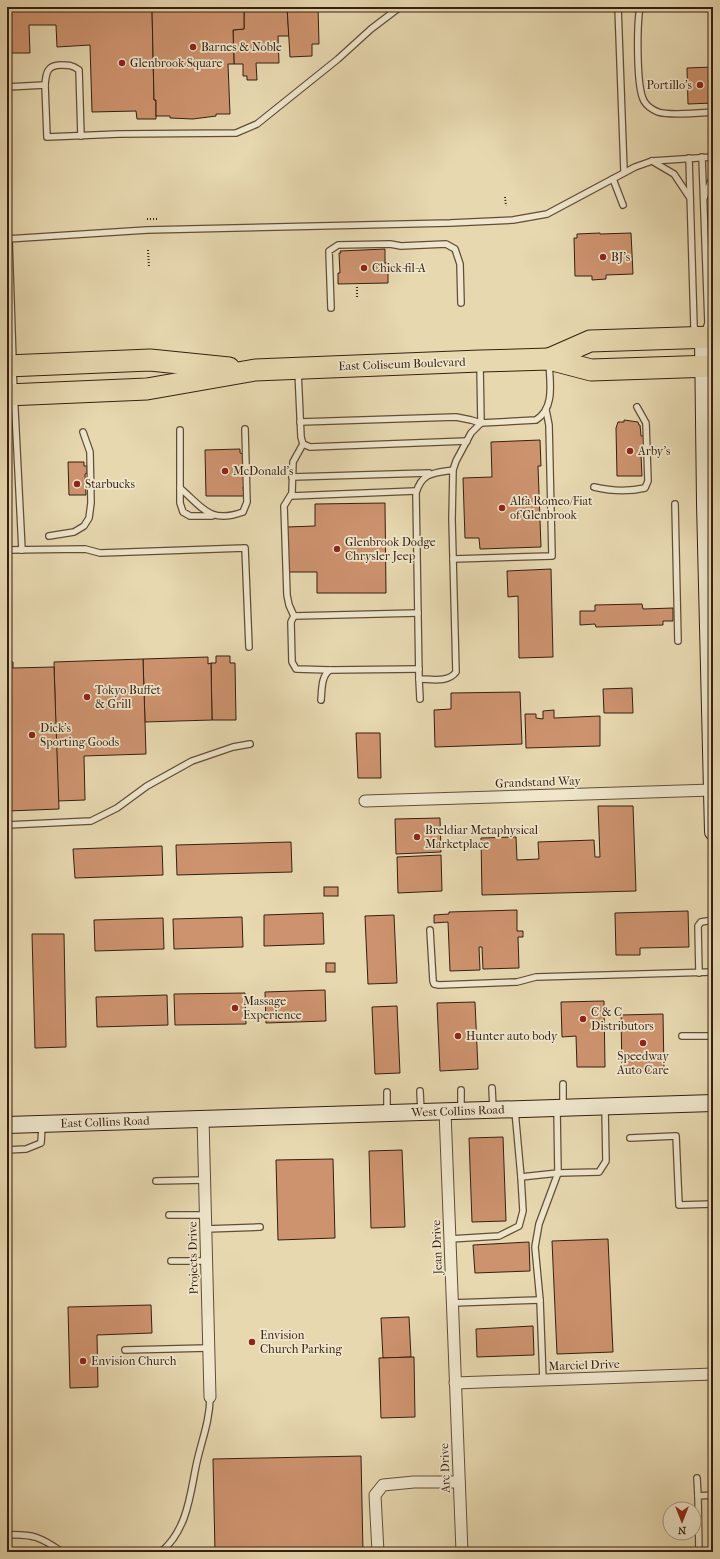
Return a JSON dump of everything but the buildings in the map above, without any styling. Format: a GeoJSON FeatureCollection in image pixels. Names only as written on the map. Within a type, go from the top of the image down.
{"type":"FeatureCollection","features":[{"type":"Feature","properties":{"kind":"highway","name":"East Coliseum Boulevard"},"geometry":{"type":"LineString","coordinates":[[549,359],[590,340],[708,337]]}},
{"type":"Feature","properties":{"kind":"highway","name":"East Coliseum Boulevard"},"geometry":{"type":"LineString","coordinates":[[10,366],[150,360],[255,370],[549,359],[591,370],[708,366]]}},
{"type":"Feature","properties":{"kind":"highway","name":"East Coliseum Boulevard"},"geometry":{"type":"LineString","coordinates":[[11,394],[147,389],[255,370]]}},
{"type":"Feature","properties":{"kind":"street"},"geometry":{"type":"LineString","coordinates":[[708,337],[713,832]]}},
{"type":"Feature","properties":{"kind":"street","name":"Grandstand Way"},"geometry":{"type":"LineString","coordinates":[[365,801],[712,790]]}},
{"type":"Feature","properties":{"kind":"street","name":"West Collins Road"},"geometry":{"type":"LineString","coordinates":[[203,1118],[713,1103]]}},
{"type":"Feature","properties":{"kind":"street","name":"Jean Drive"},"geometry":{"type":"LineString","coordinates":[[445,1111],[455,1383]]}},
{"type":"Feature","properties":{"kind":"street","name":"East Collins Road"},"geometry":{"type":"LineString","coordinates":[[7,1125],[203,1118]]}},
{"type":"Feature","properties":{"kind":"street","name":"Projects Drive"},"geometry":{"type":"LineString","coordinates":[[203,1118],[210,1397]]}},
{"type":"Feature","properties":{"kind":"street","name":"Marciel Drive"},"geometry":{"type":"LineString","coordinates":[[455,1383],[713,1374]]}},
{"type":"Feature","properties":{"kind":"street","name":"Arc Drive"},"geometry":{"type":"LineString","coordinates":[[455,1383],[462,1552]]}},
{"type":"Feature","properties":{"kind":"street"},"geometry":{"type":"LineString","coordinates":[[378,1552],[375,1495],[383,1485],[414,1482],[459,1482]]}},
{"type":"Feature","properties":{"kind":"lane"},"geometry":{"type":"LineString","coordinates":[[81,136],[79,70],[72,65],[54,65],[48,70],[45,85],[47,137],[236,133],[257,124],[338,59],[371,29],[400,7]]}},
{"type":"Feature","properties":{"kind":"lane"},"geometry":{"type":"LineString","coordinates":[[618,7],[624,171]]}},
{"type":"Feature","properties":{"kind":"lane"},"geometry":{"type":"LineString","coordinates":[[640,7],[638,22],[639,72],[640,92],[644,101],[651,109],[664,114],[713,112]]}},
{"type":"Feature","properties":{"kind":"lane"},"geometry":{"type":"LineString","coordinates":[[7,87],[45,85]]}},
{"type":"Feature","properties":{"kind":"lane"},"geometry":{"type":"LineString","coordinates":[[22,550],[11,394],[8,239],[147,230],[502,221],[547,214],[613,179],[624,171],[652,161],[713,157]]}},
{"type":"Feature","properties":{"kind":"lane"},"geometry":{"type":"LineString","coordinates":[[689,158],[694,327],[708,337]]}},
{"type":"Feature","properties":{"kind":"lane"},"geometry":{"type":"LineString","coordinates":[[702,158],[708,337]]}},
{"type":"Feature","properties":{"kind":"lane"},"geometry":{"type":"LineString","coordinates":[[652,161],[674,174],[690,198]]}},
{"type":"Feature","properties":{"kind":"lane"},"geometry":{"type":"LineString","coordinates":[[704,200],[713,176]]}},
{"type":"Feature","properties":{"kind":"lane"},"geometry":{"type":"LineString","coordinates":[[613,179],[623,206]]}},
{"type":"Feature","properties":{"kind":"lane"},"geometry":{"type":"LineString","coordinates":[[331,308],[328,251],[338,245],[390,244],[401,246],[446,244],[455,249],[460,264],[461,303]]}},
{"type":"Feature","properties":{"kind":"lane"},"geometry":{"type":"LineString","coordinates":[[300,422],[456,417],[481,423],[536,420],[542,416],[546,410],[550,393],[549,359]]}},
{"type":"Feature","properties":{"kind":"lane"},"geometry":{"type":"LineString","coordinates":[[419,679],[445,679],[453,676],[456,672],[452,519],[453,470],[456,461],[471,434],[481,423],[480,361]]}},
{"type":"Feature","properties":{"kind":"lane"},"geometry":{"type":"LineString","coordinates":[[294,616],[288,605],[284,506],[292,493],[293,462],[303,444],[300,422],[298,369]]}},
{"type":"Feature","properties":{"kind":"lane"},"geometry":{"type":"LineString","coordinates":[[594,487],[610,491],[636,490],[645,488],[648,481],[646,423],[637,407]]}},
{"type":"Feature","properties":{"kind":"lane"},"geometry":{"type":"LineString","coordinates":[[453,559],[552,556],[549,425],[546,410]]}},
{"type":"Feature","properties":{"kind":"lane"},"geometry":{"type":"LineString","coordinates":[[180,430],[180,503],[183,512],[190,516],[232,516],[243,512],[247,502],[245,429]]}},
{"type":"Feature","properties":{"kind":"lane"},"geometry":{"type":"LineString","coordinates":[[49,536],[74,532],[84,526],[89,518],[91,503],[90,452],[83,432]]}},
{"type":"Feature","properties":{"kind":"lane"},"geometry":{"type":"LineString","coordinates":[[303,444],[310,447],[467,441]]}},
{"type":"Feature","properties":{"kind":"lane"},"geometry":{"type":"LineString","coordinates":[[292,477],[433,473],[453,470]]}},
{"type":"Feature","properties":{"kind":"lane"},"geometry":{"type":"LineString","coordinates":[[420,699],[416,491],[419,482],[433,473]]}},
{"type":"Feature","properties":{"kind":"lane"},"geometry":{"type":"LineString","coordinates":[[180,488],[206,512],[216,516]]}},
{"type":"Feature","properties":{"kind":"lane"},"geometry":{"type":"LineString","coordinates":[[291,496],[416,491]]}},
{"type":"Feature","properties":{"kind":"lane"},"geometry":{"type":"LineString","coordinates":[[675,504],[678,641]]}},
{"type":"Feature","properties":{"kind":"lane"},"geometry":{"type":"LineString","coordinates":[[7,550],[85,549],[100,553],[245,548],[249,647]]}},
{"type":"Feature","properties":{"kind":"lane"},"geometry":{"type":"LineString","coordinates":[[294,616],[418,613]]}},
{"type":"Feature","properties":{"kind":"lane"},"geometry":{"type":"LineString","coordinates":[[294,616],[291,622],[292,662],[296,669],[419,669]]}},
{"type":"Feature","properties":{"kind":"lane"},"geometry":{"type":"LineString","coordinates":[[321,700],[322,685],[326,673],[330,670]]}},
{"type":"Feature","properties":{"kind":"lane"},"geometry":{"type":"LineString","coordinates":[[7,824],[91,821],[117,808],[147,786],[192,761],[233,747],[250,744]]}},
{"type":"Feature","properties":{"kind":"lane"},"geometry":{"type":"LineString","coordinates":[[699,973],[698,926],[701,922],[713,920]]}},
{"type":"Feature","properties":{"kind":"lane"},"geometry":{"type":"LineString","coordinates":[[430,930],[432,981],[434,984],[439,985],[517,982],[536,977],[713,972]]}},
{"type":"Feature","properties":{"kind":"lane"},"geometry":{"type":"LineString","coordinates":[[682,1036],[713,1036]]}},
{"type":"Feature","properties":{"kind":"lane"},"geometry":{"type":"LineString","coordinates":[[543,1380],[540,1300],[535,1247],[539,1224],[558,1173],[560,1108],[563,1084]]}},
{"type":"Feature","properties":{"kind":"lane"},"geometry":{"type":"LineString","coordinates":[[492,1088],[493,1110]]}},
{"type":"Feature","properties":{"kind":"lane"},"geometry":{"type":"LineString","coordinates":[[461,1090],[462,1111]]}},
{"type":"Feature","properties":{"kind":"lane"},"geometry":{"type":"LineString","coordinates":[[420,1091],[421,1112]]}},
{"type":"Feature","properties":{"kind":"lane"},"geometry":{"type":"LineString","coordinates":[[387,1092],[387,1113]]}},
{"type":"Feature","properties":{"kind":"lane"},"geometry":{"type":"LineString","coordinates":[[520,1177],[558,1173],[599,1172],[606,1161],[605,1106]]}},
{"type":"Feature","properties":{"kind":"lane"},"geometry":{"type":"LineString","coordinates":[[450,1238],[499,1236],[519,1226],[523,1211],[515,1109]]}},
{"type":"Feature","properties":{"kind":"lane"},"geometry":{"type":"LineString","coordinates":[[7,1150],[26,1149],[40,1142],[42,1124]]}},
{"type":"Feature","properties":{"kind":"lane"},"geometry":{"type":"LineString","coordinates":[[630,1138],[676,1136],[679,1205],[713,1204]]}},
{"type":"Feature","properties":{"kind":"lane"},"geometry":{"type":"LineString","coordinates":[[156,1181],[205,1180]]}},
{"type":"Feature","properties":{"kind":"lane"},"geometry":{"type":"LineString","coordinates":[[169,1215],[206,1215]]}},
{"type":"Feature","properties":{"kind":"lane"},"geometry":{"type":"LineString","coordinates":[[206,1229],[260,1228]]}},
{"type":"Feature","properties":{"kind":"lane"},"geometry":{"type":"LineString","coordinates":[[171,1261],[207,1261]]}},
{"type":"Feature","properties":{"kind":"lane"},"geometry":{"type":"LineString","coordinates":[[452,1303],[540,1300]]}},
{"type":"Feature","properties":{"kind":"lane"},"geometry":{"type":"LineString","coordinates":[[125,1350],[208,1348]]}},
{"type":"Feature","properties":{"kind":"lane"},"geometry":{"type":"LineString","coordinates":[[162,1552],[169,1546],[176,1536],[187,1509],[196,1465],[210,1412],[210,1397]]}},
{"type":"Feature","properties":{"kind":"lane"},"geometry":{"type":"LineString","coordinates":[[697,1478],[699,1552]]}},
{"type":"Feature","properties":{"kind":"lane"},"geometry":{"type":"LineString","coordinates":[[698,1496],[713,1495]]}},
{"type":"Feature","properties":{"kind":"lane"},"geometry":{"type":"LineString","coordinates":[[7,1535],[35,1536],[46,1540],[62,1552]]}},
{"type":"Feature","properties":{"kind":"path"},"geometry":{"type":"LineString","coordinates":[[505,197],[506,206]]}},
{"type":"Feature","properties":{"kind":"path"},"geometry":{"type":"LineString","coordinates":[[147,219],[158,219]]}},
{"type":"Feature","properties":{"kind":"path"},"geometry":{"type":"LineString","coordinates":[[148,250],[149,267]]}},
{"type":"Feature","properties":{"kind":"path"},"geometry":{"type":"LineString","coordinates":[[357,287],[357,297]]}},
{"type":"Feature","properties":{"kind":"place","name":"Barnes & Noble"},"geometry":{"type":"Point","coordinates":[193,47]}},
{"type":"Feature","properties":{"kind":"place","name":"Glenbrook Square"},"geometry":{"type":"Point","coordinates":[122,63]}},
{"type":"Feature","properties":{"kind":"place","name":"Portillo's"},"geometry":{"type":"Point","coordinates":[700,85]}},
{"type":"Feature","properties":{"kind":"place","name":"BJ's"},"geometry":{"type":"Point","coordinates":[603,257]}},
{"type":"Feature","properties":{"kind":"place","name":"Chick-fil-A"},"geometry":{"type":"Point","coordinates":[364,268]}},
{"type":"Feature","properties":{"kind":"place","name":"Arby's"},"geometry":{"type":"Point","coordinates":[630,451]}},
{"type":"Feature","properties":{"kind":"place","name":"McDonald's"},"geometry":{"type":"Point","coordinates":[225,471]}},
{"type":"Feature","properties":{"kind":"place","name":"Starbucks"},"geometry":{"type":"Point","coordinates":[77,484]}},
{"type":"Feature","properties":{"kind":"place","name":"Alfa Romeo/Fiat of Glenbrook"},"geometry":{"type":"Point","coordinates":[502,508]}},
{"type":"Feature","properties":{"kind":"place","name":"Glenbrook Dodge Chrysler Jeep"},"geometry":{"type":"Point","coordinates":[337,549]}},
{"type":"Feature","properties":{"kind":"place","name":"Tokyo Buffet & Grill"},"geometry":{"type":"Point","coordinates":[87,697]}},
{"type":"Feature","properties":{"kind":"place","name":"Dick's Sporting Goods"},"geometry":{"type":"Point","coordinates":[32,735]}},
{"type":"Feature","properties":{"kind":"place","name":"Breldiar Metaphysical Marketplace"},"geometry":{"type":"Point","coordinates":[417,837]}},
{"type":"Feature","properties":{"kind":"place","name":"Massage Experience"},"geometry":{"type":"Point","coordinates":[235,1008]}},
{"type":"Feature","properties":{"kind":"place","name":"C & C Distributors"},"geometry":{"type":"Point","coordinates":[583,1019]}},
{"type":"Feature","properties":{"kind":"place","name":"Hunter auto body"},"geometry":{"type":"Point","coordinates":[458,1036]}},
{"type":"Feature","properties":{"kind":"place","name":"Speedway Auto Care"},"geometry":{"type":"Point","coordinates":[643,1043]}},
{"type":"Feature","properties":{"kind":"place","name":"Envision Church Parking"},"geometry":{"type":"Point","coordinates":[252,1342]}},
{"type":"Feature","properties":{"kind":"place","name":"Envision Church"},"geometry":{"type":"Point","coordinates":[83,1361]}}]}
